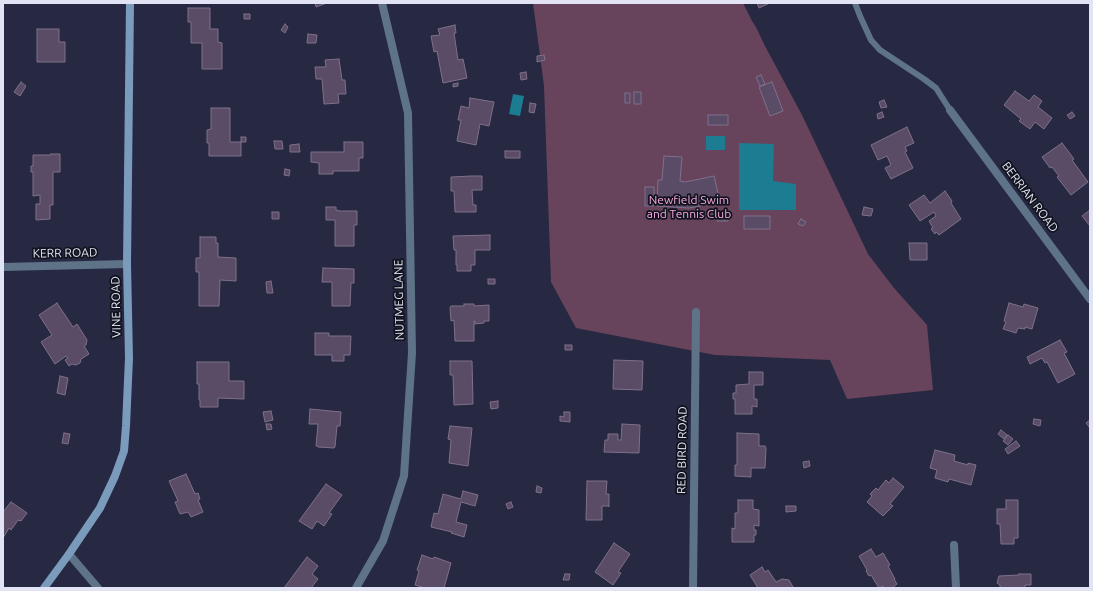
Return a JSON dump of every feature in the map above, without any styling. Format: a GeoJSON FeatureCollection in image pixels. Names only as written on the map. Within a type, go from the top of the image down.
{"type":"FeatureCollection","features":[{"type":"Feature","properties":{"kind":"street","name":"VINE ROAD"},"geometry":{"type":"LineString","coordinates":[[44,588],[100,508],[115,476],[124,450],[129,358],[128,264],[130,3]]}},
{"type":"Feature","properties":{"kind":"street","name":"NUTMEG LANE"},"geometry":{"type":"LineString","coordinates":[[356,588],[383,541],[404,476],[412,353],[408,113],[382,3]]}},
{"type":"Feature","properties":{"kind":"street","name":"BERRIAN ROAD"},"geometry":{"type":"LineString","coordinates":[[950,110],[1090,298]]}},
{"type":"Feature","properties":{"kind":"street","name":"KERR ROAD"},"geometry":{"type":"LineString","coordinates":[[3,267],[128,264]]}},
{"type":"Feature","properties":{"kind":"street","name":"RED BIRD ROAD"},"geometry":{"type":"LineString","coordinates":[[692,588],[696,312]]}},
{"type":"Feature","properties":{"kind":"street"},"geometry":{"type":"LineString","coordinates":[[954,545],[956,588]]}},
{"type":"Feature","properties":{"kind":"street"},"geometry":{"type":"LineString","coordinates":[[69,554],[98,588]]}},
{"type":"Feature","properties":{"kind":"lane"},"geometry":{"type":"LineString","coordinates":[[855,3],[871,40],[880,50],[936,88],[950,110]]}},
{"type":"Feature","properties":{"kind":"green space","name":"Newfield Swim and Tennis Club"},"geometry":{"type":"Polygon","coordinates":[[[533,3],[743,3],[802,115],[868,254],[894,288],[927,325],[933,390],[847,399],[830,360],[715,355],[576,328],[551,282],[544,86],[533,3]]]}},
{"type":"Feature","properties":{"kind":"water"},"geometry":{"type":"Polygon","coordinates":[[[513,94],[524,96],[520,116],[509,114],[513,94]]]}},
{"type":"Feature","properties":{"kind":"water"},"geometry":{"type":"Polygon","coordinates":[[[706,136],[725,136],[725,150],[706,150],[706,136]]]}},
{"type":"Feature","properties":{"kind":"water"},"geometry":{"type":"Polygon","coordinates":[[[739,143],[774,144],[773,181],[796,184],[796,210],[739,210],[739,143]]]}},
{"type":"Feature","properties":{"kind":"building"},"geometry":{"type":"Polygon","coordinates":[[[315,3],[327,3],[316,7],[315,3]]]}},
{"type":"Feature","properties":{"kind":"building"},"geometry":{"type":"Polygon","coordinates":[[[757,3],[770,3],[759,8],[757,3]]]}},
{"type":"Feature","properties":{"kind":"building"},"geometry":{"type":"Polygon","coordinates":[[[188,8],[210,8],[210,29],[218,29],[218,42],[222,43],[222,69],[202,69],[202,43],[191,43],[191,22],[188,22],[188,8]]]}},
{"type":"Feature","properties":{"kind":"building"},"geometry":{"type":"Polygon","coordinates":[[[244,14],[250,14],[250,19],[244,19],[244,14]]]}},
{"type":"Feature","properties":{"kind":"building"},"geometry":{"type":"Polygon","coordinates":[[[285,24],[288,27],[285,33],[281,30],[285,24]]]}},
{"type":"Feature","properties":{"kind":"building"},"geometry":{"type":"Polygon","coordinates":[[[455,25],[456,33],[454,33],[458,60],[463,59],[467,78],[443,83],[437,51],[434,52],[431,36],[440,35],[438,29],[455,25]]]}},
{"type":"Feature","properties":{"kind":"building"},"geometry":{"type":"Polygon","coordinates":[[[37,29],[59,29],[59,42],[65,42],[65,62],[37,62],[37,29]]]}},
{"type":"Feature","properties":{"kind":"building"},"geometry":{"type":"Polygon","coordinates":[[[308,34],[317,35],[316,43],[307,43],[308,34]]]}},
{"type":"Feature","properties":{"kind":"building"},"geometry":{"type":"Polygon","coordinates":[[[544,55],[545,60],[537,62],[537,56],[544,55]]]}},
{"type":"Feature","properties":{"kind":"building"},"geometry":{"type":"Polygon","coordinates":[[[339,59],[342,80],[345,80],[346,94],[338,94],[339,103],[324,104],[322,79],[316,79],[315,67],[326,67],[325,60],[339,59]]]}},
{"type":"Feature","properties":{"kind":"building"},"geometry":{"type":"Polygon","coordinates":[[[526,72],[527,79],[521,80],[520,73],[526,72]]]}},
{"type":"Feature","properties":{"kind":"building"},"geometry":{"type":"Polygon","coordinates":[[[761,75],[765,84],[760,86],[756,77],[761,75]]]}},
{"type":"Feature","properties":{"kind":"building"},"geometry":{"type":"Polygon","coordinates":[[[21,82],[26,86],[20,96],[14,92],[21,82]]]}},
{"type":"Feature","properties":{"kind":"building"},"geometry":{"type":"Polygon","coordinates":[[[772,82],[783,111],[770,116],[759,87],[772,82]]]}},
{"type":"Feature","properties":{"kind":"building"},"geometry":{"type":"Polygon","coordinates":[[[458,83],[458,86],[453,87],[453,84],[458,83]]]}},
{"type":"Feature","properties":{"kind":"building"},"geometry":{"type":"Polygon","coordinates":[[[1015,91],[1029,101],[1034,95],[1042,101],[1038,107],[1052,118],[1044,129],[1035,122],[1030,129],[1019,121],[1021,119],[1004,105],[1015,91]]]}},
{"type":"Feature","properties":{"kind":"building"},"geometry":{"type":"Polygon","coordinates":[[[634,92],[641,92],[641,104],[634,104],[634,92]]]}},
{"type":"Feature","properties":{"kind":"building"},"geometry":{"type":"Polygon","coordinates":[[[625,93],[630,93],[630,103],[625,103],[625,93]]]}},
{"type":"Feature","properties":{"kind":"building"},"geometry":{"type":"Polygon","coordinates":[[[470,98],[494,102],[489,126],[480,124],[476,145],[457,141],[461,120],[458,120],[461,106],[469,108],[470,98]]]}},
{"type":"Feature","properties":{"kind":"building"},"geometry":{"type":"Polygon","coordinates":[[[884,100],[887,107],[881,108],[879,102],[884,100]]]}},
{"type":"Feature","properties":{"kind":"building"},"geometry":{"type":"Polygon","coordinates":[[[530,103],[536,104],[534,113],[529,112],[530,103]]]}},
{"type":"Feature","properties":{"kind":"building"},"geometry":{"type":"Polygon","coordinates":[[[211,108],[230,108],[230,142],[241,142],[241,156],[209,156],[207,130],[211,129],[211,108]]]}},
{"type":"Feature","properties":{"kind":"building"},"geometry":{"type":"Polygon","coordinates":[[[882,112],[884,117],[878,119],[877,114],[882,112]]]}},
{"type":"Feature","properties":{"kind":"building"},"geometry":{"type":"Polygon","coordinates":[[[1072,112],[1075,116],[1070,119],[1067,115],[1072,112]]]}},
{"type":"Feature","properties":{"kind":"building"},"geometry":{"type":"Polygon","coordinates":[[[708,115],[728,115],[728,125],[708,125],[708,115]]]}},
{"type":"Feature","properties":{"kind":"building"},"geometry":{"type":"Polygon","coordinates":[[[907,127],[914,143],[905,147],[907,151],[905,152],[913,168],[891,179],[885,168],[891,165],[887,156],[878,160],[871,145],[907,127]]]}},
{"type":"Feature","properties":{"kind":"building"},"geometry":{"type":"Polygon","coordinates":[[[241,137],[246,137],[246,142],[241,142],[241,137]]]}},
{"type":"Feature","properties":{"kind":"building"},"geometry":{"type":"Polygon","coordinates":[[[274,141],[282,141],[283,149],[275,149],[274,141]]]}},
{"type":"Feature","properties":{"kind":"building"},"geometry":{"type":"Polygon","coordinates":[[[344,142],[363,142],[363,158],[359,158],[359,171],[333,171],[333,174],[319,174],[319,163],[311,162],[311,152],[344,152],[344,142]]]}},
{"type":"Feature","properties":{"kind":"building"},"geometry":{"type":"Polygon","coordinates":[[[1062,143],[1088,182],[1071,195],[1057,177],[1059,176],[1052,167],[1050,168],[1042,157],[1062,143]]]}},
{"type":"Feature","properties":{"kind":"building"},"geometry":{"type":"Polygon","coordinates":[[[299,144],[300,152],[290,152],[290,145],[299,144]]]}},
{"type":"Feature","properties":{"kind":"building"},"geometry":{"type":"Polygon","coordinates":[[[505,151],[520,151],[520,158],[505,158],[505,151]]]}},
{"type":"Feature","properties":{"kind":"building"},"geometry":{"type":"Polygon","coordinates":[[[60,154],[60,172],[53,172],[53,205],[50,205],[50,219],[36,220],[36,204],[40,204],[40,195],[33,196],[33,172],[31,172],[31,166],[33,166],[33,155],[60,154]]]}},
{"type":"Feature","properties":{"kind":"building"},"geometry":{"type":"Polygon","coordinates":[[[664,156],[682,157],[680,181],[685,182],[714,176],[720,202],[689,208],[657,206],[658,180],[662,180],[664,156]]]}},
{"type":"Feature","properties":{"kind":"building"},"geometry":{"type":"Polygon","coordinates":[[[285,169],[290,170],[289,176],[284,175],[285,169]]]}},
{"type":"Feature","properties":{"kind":"building"},"geometry":{"type":"Polygon","coordinates":[[[482,176],[482,190],[472,190],[473,205],[476,205],[476,212],[455,212],[454,191],[451,191],[451,177],[482,176]]]}},
{"type":"Feature","properties":{"kind":"building"},"geometry":{"type":"Polygon","coordinates":[[[645,187],[654,187],[654,206],[645,206],[645,187]]]}},
{"type":"Feature","properties":{"kind":"building"},"geometry":{"type":"Polygon","coordinates":[[[945,191],[961,219],[939,235],[936,232],[935,234],[931,229],[933,228],[929,221],[936,216],[934,212],[920,221],[909,205],[924,195],[930,203],[945,191]]]}},
{"type":"Feature","properties":{"kind":"building"},"geometry":{"type":"Polygon","coordinates":[[[326,207],[336,207],[336,210],[340,211],[357,211],[357,225],[354,225],[354,246],[335,246],[335,220],[326,220],[326,207]]]}},
{"type":"Feature","properties":{"kind":"building"},"geometry":{"type":"Polygon","coordinates":[[[864,207],[873,209],[871,216],[862,215],[864,207]]]}},
{"type":"Feature","properties":{"kind":"building"},"geometry":{"type":"Polygon","coordinates":[[[1090,210],[1090,226],[1082,216],[1090,210]]]}},
{"type":"Feature","properties":{"kind":"building"},"geometry":{"type":"Polygon","coordinates":[[[272,212],[279,212],[279,219],[272,219],[272,212]]]}},
{"type":"Feature","properties":{"kind":"building"},"geometry":{"type":"Polygon","coordinates":[[[744,216],[770,216],[770,229],[744,229],[744,216]]]}},
{"type":"Feature","properties":{"kind":"building"},"geometry":{"type":"Polygon","coordinates":[[[717,217],[728,217],[728,221],[717,221],[717,217]]]}},
{"type":"Feature","properties":{"kind":"building"},"geometry":{"type":"Polygon","coordinates":[[[801,219],[806,222],[803,226],[798,224],[801,219]]]}},
{"type":"Feature","properties":{"kind":"building"},"geometry":{"type":"Polygon","coordinates":[[[490,235],[490,250],[475,250],[475,265],[471,265],[471,271],[457,271],[456,250],[454,250],[453,236],[490,235]]]}},
{"type":"Feature","properties":{"kind":"building"},"geometry":{"type":"Polygon","coordinates":[[[200,237],[216,237],[216,243],[218,243],[218,257],[236,258],[236,281],[220,280],[219,306],[199,306],[199,272],[196,272],[196,258],[200,258],[200,237]]]}},
{"type":"Feature","properties":{"kind":"building"},"geometry":{"type":"Polygon","coordinates":[[[909,243],[927,243],[927,260],[910,260],[909,243]]]}},
{"type":"Feature","properties":{"kind":"building"},"geometry":{"type":"Polygon","coordinates":[[[323,268],[354,269],[354,283],[351,283],[350,306],[332,306],[332,282],[322,282],[323,268]]]}},
{"type":"Feature","properties":{"kind":"building"},"geometry":{"type":"Polygon","coordinates":[[[488,279],[495,279],[495,284],[488,284],[488,279]]]}},
{"type":"Feature","properties":{"kind":"building"},"geometry":{"type":"Polygon","coordinates":[[[271,281],[273,293],[267,293],[266,282],[271,281]]]}},
{"type":"Feature","properties":{"kind":"building"},"geometry":{"type":"Polygon","coordinates":[[[57,303],[73,327],[77,324],[87,340],[86,345],[84,346],[89,354],[81,359],[80,363],[76,365],[72,364],[69,366],[65,360],[68,358],[66,356],[55,364],[41,342],[52,335],[39,315],[57,303]]]}},
{"type":"Feature","properties":{"kind":"building"},"geometry":{"type":"Polygon","coordinates":[[[1009,303],[1023,307],[1024,304],[1038,308],[1032,329],[1025,327],[1025,329],[1018,328],[1016,333],[1003,329],[1006,322],[1004,321],[1009,303]]]}},
{"type":"Feature","properties":{"kind":"building"},"geometry":{"type":"Polygon","coordinates":[[[464,304],[474,304],[474,306],[489,305],[489,321],[475,324],[474,321],[474,341],[455,341],[454,320],[451,321],[450,308],[451,306],[464,306],[464,304]]]}},
{"type":"Feature","properties":{"kind":"building"},"geometry":{"type":"Polygon","coordinates":[[[315,333],[329,333],[329,336],[351,336],[350,355],[344,355],[344,361],[332,361],[332,355],[315,355],[315,333]]]}},
{"type":"Feature","properties":{"kind":"building"},"geometry":{"type":"Polygon","coordinates":[[[1060,340],[1067,352],[1064,353],[1075,374],[1058,383],[1047,362],[1045,363],[1042,358],[1030,364],[1027,357],[1060,340]]]}},
{"type":"Feature","properties":{"kind":"building"},"geometry":{"type":"Polygon","coordinates":[[[565,345],[572,345],[572,350],[565,350],[565,345]]]}},
{"type":"Feature","properties":{"kind":"building"},"geometry":{"type":"Polygon","coordinates":[[[614,360],[643,361],[642,390],[613,389],[614,360]]]}},
{"type":"Feature","properties":{"kind":"building"},"geometry":{"type":"Polygon","coordinates":[[[450,361],[472,361],[473,404],[454,405],[453,375],[450,375],[450,361]]]}},
{"type":"Feature","properties":{"kind":"building"},"geometry":{"type":"Polygon","coordinates":[[[197,362],[229,362],[229,381],[244,381],[244,399],[218,398],[218,407],[200,407],[199,384],[197,384],[197,362]]]}},
{"type":"Feature","properties":{"kind":"building"},"geometry":{"type":"Polygon","coordinates":[[[749,372],[763,372],[763,385],[754,385],[754,399],[757,399],[757,407],[752,406],[752,414],[735,414],[735,399],[733,399],[733,393],[736,393],[736,385],[749,384],[749,372]]]}},
{"type":"Feature","properties":{"kind":"building"},"geometry":{"type":"Polygon","coordinates":[[[60,376],[68,378],[65,395],[57,393],[60,376]]]}},
{"type":"Feature","properties":{"kind":"building"},"geometry":{"type":"Polygon","coordinates":[[[498,401],[498,408],[491,409],[490,402],[498,401]]]}},
{"type":"Feature","properties":{"kind":"building"},"geometry":{"type":"Polygon","coordinates":[[[310,409],[341,412],[340,426],[337,426],[334,448],[316,446],[318,424],[309,424],[310,409]]]}},
{"type":"Feature","properties":{"kind":"building"},"geometry":{"type":"Polygon","coordinates":[[[271,411],[273,420],[265,422],[263,412],[271,411]]]}},
{"type":"Feature","properties":{"kind":"building"},"geometry":{"type":"Polygon","coordinates":[[[564,412],[570,412],[570,422],[560,421],[560,416],[564,417],[564,412]]]}},
{"type":"Feature","properties":{"kind":"building"},"geometry":{"type":"Polygon","coordinates":[[[1034,419],[1041,420],[1040,426],[1033,424],[1034,419]]]}},
{"type":"Feature","properties":{"kind":"building"},"geometry":{"type":"Polygon","coordinates":[[[1090,420],[1090,428],[1086,423],[1090,420]]]}},
{"type":"Feature","properties":{"kind":"building"},"geometry":{"type":"Polygon","coordinates":[[[266,424],[271,424],[272,429],[267,430],[266,424]]]}},
{"type":"Feature","properties":{"kind":"building"},"geometry":{"type":"Polygon","coordinates":[[[622,424],[640,425],[639,453],[604,452],[605,440],[608,440],[608,434],[618,434],[618,440],[621,440],[622,424]]]}},
{"type":"Feature","properties":{"kind":"building"},"geometry":{"type":"Polygon","coordinates":[[[450,426],[472,428],[468,466],[449,463],[451,440],[448,439],[450,426]]]}},
{"type":"Feature","properties":{"kind":"building"},"geometry":{"type":"Polygon","coordinates":[[[1001,430],[1007,435],[1004,439],[998,434],[1001,430]]]}},
{"type":"Feature","properties":{"kind":"building"},"geometry":{"type":"Polygon","coordinates":[[[64,433],[70,434],[68,444],[62,443],[64,433]]]}},
{"type":"Feature","properties":{"kind":"building"},"geometry":{"type":"Polygon","coordinates":[[[737,433],[759,434],[759,446],[765,446],[766,448],[765,468],[751,468],[751,477],[735,476],[735,465],[737,465],[737,433]]]}},
{"type":"Feature","properties":{"kind":"building"},"geometry":{"type":"Polygon","coordinates":[[[1008,435],[1013,439],[1008,445],[1003,441],[1008,435]]]}},
{"type":"Feature","properties":{"kind":"building"},"geometry":{"type":"Polygon","coordinates":[[[1016,441],[1020,446],[1008,454],[1005,449],[1016,441]]]}},
{"type":"Feature","properties":{"kind":"building"},"geometry":{"type":"Polygon","coordinates":[[[935,450],[955,455],[954,461],[968,465],[968,463],[976,465],[971,485],[949,479],[948,482],[935,478],[937,470],[930,468],[935,450]]]}},
{"type":"Feature","properties":{"kind":"building"},"geometry":{"type":"Polygon","coordinates":[[[809,461],[810,466],[804,468],[803,462],[809,461]]]}},
{"type":"Feature","properties":{"kind":"building"},"geometry":{"type":"Polygon","coordinates":[[[186,474],[195,494],[198,493],[200,499],[198,500],[203,512],[191,517],[188,512],[180,514],[175,502],[178,501],[169,481],[186,474]]]}},
{"type":"Feature","properties":{"kind":"building"},"geometry":{"type":"Polygon","coordinates":[[[893,478],[904,487],[890,504],[893,506],[883,516],[867,502],[872,496],[870,494],[876,488],[878,490],[886,480],[889,483],[893,478]]]}},
{"type":"Feature","properties":{"kind":"building"},"geometry":{"type":"Polygon","coordinates":[[[587,481],[607,481],[606,494],[609,494],[609,507],[602,506],[602,520],[586,520],[587,481]]]}},
{"type":"Feature","properties":{"kind":"building"},"geometry":{"type":"Polygon","coordinates":[[[326,484],[342,495],[329,513],[332,514],[324,526],[317,521],[312,529],[299,521],[326,484]]]}},
{"type":"Feature","properties":{"kind":"building"},"geometry":{"type":"Polygon","coordinates":[[[537,486],[542,488],[541,493],[536,492],[537,486]]]}},
{"type":"Feature","properties":{"kind":"building"},"geometry":{"type":"Polygon","coordinates":[[[463,491],[478,495],[475,506],[461,502],[456,522],[467,525],[464,537],[451,533],[452,532],[431,527],[434,513],[438,514],[443,494],[461,499],[463,491]]]}},
{"type":"Feature","properties":{"kind":"building"},"geometry":{"type":"Polygon","coordinates":[[[738,500],[753,500],[753,509],[759,510],[759,526],[754,525],[756,535],[754,535],[754,542],[732,542],[732,528],[735,529],[735,513],[738,513],[738,500]]]}},
{"type":"Feature","properties":{"kind":"building"},"geometry":{"type":"Polygon","coordinates":[[[1006,500],[1018,500],[1018,538],[1014,538],[1014,544],[1001,544],[1000,524],[997,524],[997,509],[1006,509],[1006,500]]]}},
{"type":"Feature","properties":{"kind":"building"},"geometry":{"type":"Polygon","coordinates":[[[11,502],[27,513],[21,521],[18,520],[11,530],[9,528],[3,538],[3,512],[11,502]]]}},
{"type":"Feature","properties":{"kind":"building"},"geometry":{"type":"Polygon","coordinates":[[[511,502],[513,507],[508,509],[506,504],[511,502]]]}},
{"type":"Feature","properties":{"kind":"building"},"geometry":{"type":"Polygon","coordinates":[[[786,506],[796,506],[796,511],[786,512],[786,506]]]}},
{"type":"Feature","properties":{"kind":"building"},"geometry":{"type":"Polygon","coordinates":[[[614,543],[630,554],[618,572],[621,573],[613,585],[595,572],[614,543]]]}},
{"type":"Feature","properties":{"kind":"building"},"geometry":{"type":"Polygon","coordinates":[[[871,549],[876,557],[883,553],[890,565],[888,566],[897,584],[892,588],[884,588],[883,586],[879,588],[871,575],[869,576],[866,571],[867,570],[859,556],[871,549]]]}},
{"type":"Feature","properties":{"kind":"building"},"geometry":{"type":"Polygon","coordinates":[[[422,555],[433,559],[434,557],[451,563],[444,588],[425,588],[415,585],[419,571],[417,570],[422,555]]]}},
{"type":"Feature","properties":{"kind":"building"},"geometry":{"type":"Polygon","coordinates":[[[307,557],[318,566],[312,574],[318,579],[311,588],[284,588],[307,557]]]}},
{"type":"Feature","properties":{"kind":"building"},"geometry":{"type":"Polygon","coordinates":[[[762,567],[765,572],[768,570],[776,582],[782,579],[789,580],[793,588],[758,588],[750,575],[762,567]]]}},
{"type":"Feature","properties":{"kind":"building"},"geometry":{"type":"Polygon","coordinates":[[[565,574],[570,574],[569,580],[563,580],[565,574]]]}},
{"type":"Feature","properties":{"kind":"building"},"geometry":{"type":"Polygon","coordinates":[[[1031,574],[1031,585],[1025,585],[1025,588],[1000,588],[1000,585],[997,583],[999,576],[1031,574]]]}}]}
